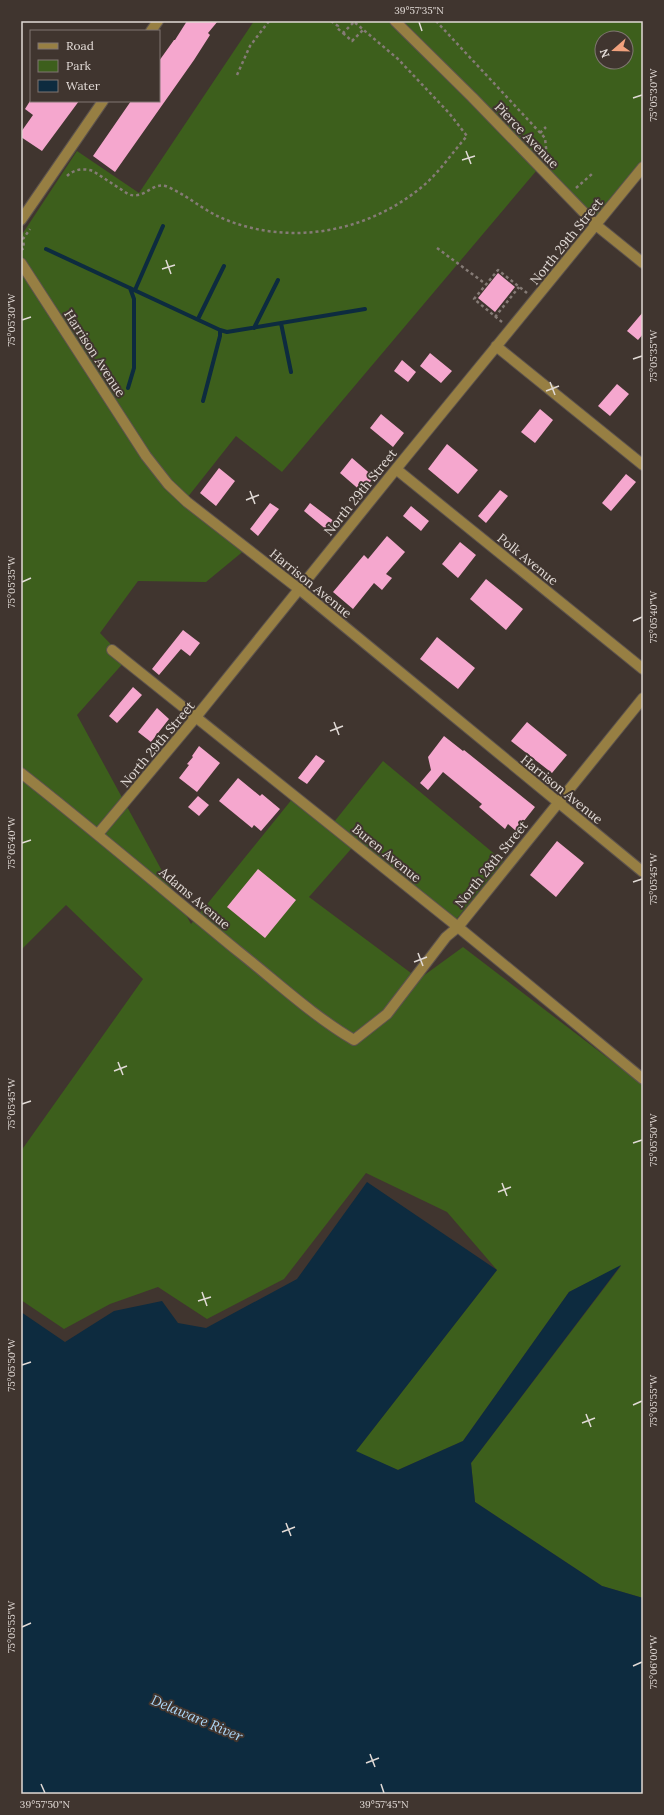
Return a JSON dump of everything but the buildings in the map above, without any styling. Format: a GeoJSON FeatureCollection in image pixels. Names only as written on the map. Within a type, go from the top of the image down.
{"type":"FeatureCollection","features":[{"type":"Feature","properties":{"kind":"street"},"geometry":{"type":"LineString","coordinates":[[152,30],[158,21]]}},
{"type":"Feature","properties":{"kind":"street","name":"Pierce Avenue"},"geometry":{"type":"LineString","coordinates":[[395,21],[466,91],[596,225],[643,263]]}},
{"type":"Feature","properties":{"kind":"street"},"geometry":{"type":"LineString","coordinates":[[21,220],[102,102]]}},
{"type":"Feature","properties":{"kind":"street","name":"North 29th Street"},"geometry":{"type":"LineString","coordinates":[[98,834],[196,716],[643,167]]}},
{"type":"Feature","properties":{"kind":"street","name":"Harrison Avenue"},"geometry":{"type":"LineString","coordinates":[[21,264],[146,456],[168,484],[187,502],[299,589],[643,872]]}},
{"type":"Feature","properties":{"kind":"street"},"geometry":{"type":"LineString","coordinates":[[496,346],[643,465]]}},
{"type":"Feature","properties":{"kind":"street","name":"Polk Avenue"},"geometry":{"type":"LineString","coordinates":[[396,469],[643,669]]}},
{"type":"Feature","properties":{"kind":"street","name":"Buren Avenue"},"geometry":{"type":"LineString","coordinates":[[112,650],[458,927],[643,1079]]}},
{"type":"Feature","properties":{"kind":"street","name":"North 28th Street"},"geometry":{"type":"LineString","coordinates":[[354,1040],[387,1014],[446,937],[458,927],[643,698]]}},
{"type":"Feature","properties":{"kind":"street","name":"Adams Avenue"},"geometry":{"type":"LineString","coordinates":[[21,773],[98,834],[316,1014],[337,1030],[354,1040]]}},
{"type":"Feature","properties":{"kind":"path"},"geometry":{"type":"LineString","coordinates":[[237,75],[250,46],[269,21]]}},
{"type":"Feature","properties":{"kind":"path"},"geometry":{"type":"LineString","coordinates":[[331,21],[338,26],[337,28],[352,42],[363,30]]}},
{"type":"Feature","properties":{"kind":"path"},"geometry":{"type":"LineString","coordinates":[[67,177],[73,171],[88,169],[134,196],[141,195],[157,186],[165,186],[201,208],[230,222],[285,233],[331,230],[372,218],[386,211],[418,190],[467,136],[449,113],[398,59],[353,21],[342,33]]}},
{"type":"Feature","properties":{"kind":"path"},"geometry":{"type":"LineString","coordinates":[[436,21],[545,138],[548,160]]}},
{"type":"Feature","properties":{"kind":"path"},"geometry":{"type":"LineString","coordinates":[[540,133],[546,127]]}},
{"type":"Feature","properties":{"kind":"path"},"geometry":{"type":"LineString","coordinates":[[571,184],[576,188],[592,174]]}},
{"type":"Feature","properties":{"kind":"path"},"geometry":{"type":"LineString","coordinates":[[21,250],[24,248],[23,239],[32,227]]}},
{"type":"Feature","properties":{"kind":"path"},"geometry":{"type":"LineString","coordinates":[[437,248],[487,285]]}},
{"type":"Feature","properties":{"kind":"path"},"geometry":{"type":"LineString","coordinates":[[502,323],[474,300],[498,270],[527,294]]}},
{"type":"Feature","properties":{"kind":"path"},"geometry":{"type":"LineString","coordinates":[[495,317],[519,287]]}},
{"type":"Feature","properties":{"kind":"path"},"geometry":{"type":"LineString","coordinates":[[503,338],[497,331],[507,317]]}},
{"type":"Feature","properties":{"kind":"green space"},"geometry":{"type":"Polygon","coordinates":[[[254,21],[643,21],[643,166],[591,228],[537,170],[282,472],[236,436],[187,498],[246,549],[206,582],[138,581],[100,633],[126,660],[77,715],[191,924],[297,793],[334,822],[383,761],[503,861],[455,921],[358,841],[309,897],[419,979],[463,947],[643,1085],[643,1598],[602,1586],[475,1502],[471,1463],[621,1266],[569,1292],[463,1441],[398,1470],[355,1452],[497,1270],[447,1212],[366,1173],[284,1279],[207,1319],[158,1287],[110,1304],[64,1329],[21,1300],[21,1151],[143,979],[66,905],[21,950],[21,236],[77,151],[139,193],[254,21]]]}},
{"type":"Feature","properties":{"kind":"water","name":"Delaware River"},"geometry":{"type":"Polygon","coordinates":[[[367,1182],[497,1270],[356,1451],[398,1470],[463,1441],[569,1292],[621,1265],[471,1463],[475,1502],[602,1586],[643,1598],[643,1794],[21,1794],[21,1312],[65,1342],[114,1311],[162,1301],[178,1323],[206,1328],[297,1279],[367,1182]]]}},
{"type":"Feature","properties":{"kind":"waterway"},"geometry":{"type":"LineString","coordinates":[[135,290],[163,226]]}},
{"type":"Feature","properties":{"kind":"waterway"},"geometry":{"type":"LineString","coordinates":[[46,249],[227,332],[365,309]]}},
{"type":"Feature","properties":{"kind":"waterway"},"geometry":{"type":"LineString","coordinates":[[198,319],[224,266]]}},
{"type":"Feature","properties":{"kind":"waterway"},"geometry":{"type":"LineString","coordinates":[[254,328],[278,280]]}},
{"type":"Feature","properties":{"kind":"waterway"},"geometry":{"type":"LineString","coordinates":[[128,388],[134,368],[134,299],[130,288]]}},
{"type":"Feature","properties":{"kind":"waterway"},"geometry":{"type":"LineString","coordinates":[[281,323],[291,372]]}},
{"type":"Feature","properties":{"kind":"waterway"},"geometry":{"type":"LineString","coordinates":[[203,401],[220,336],[220,330]]}}]}
